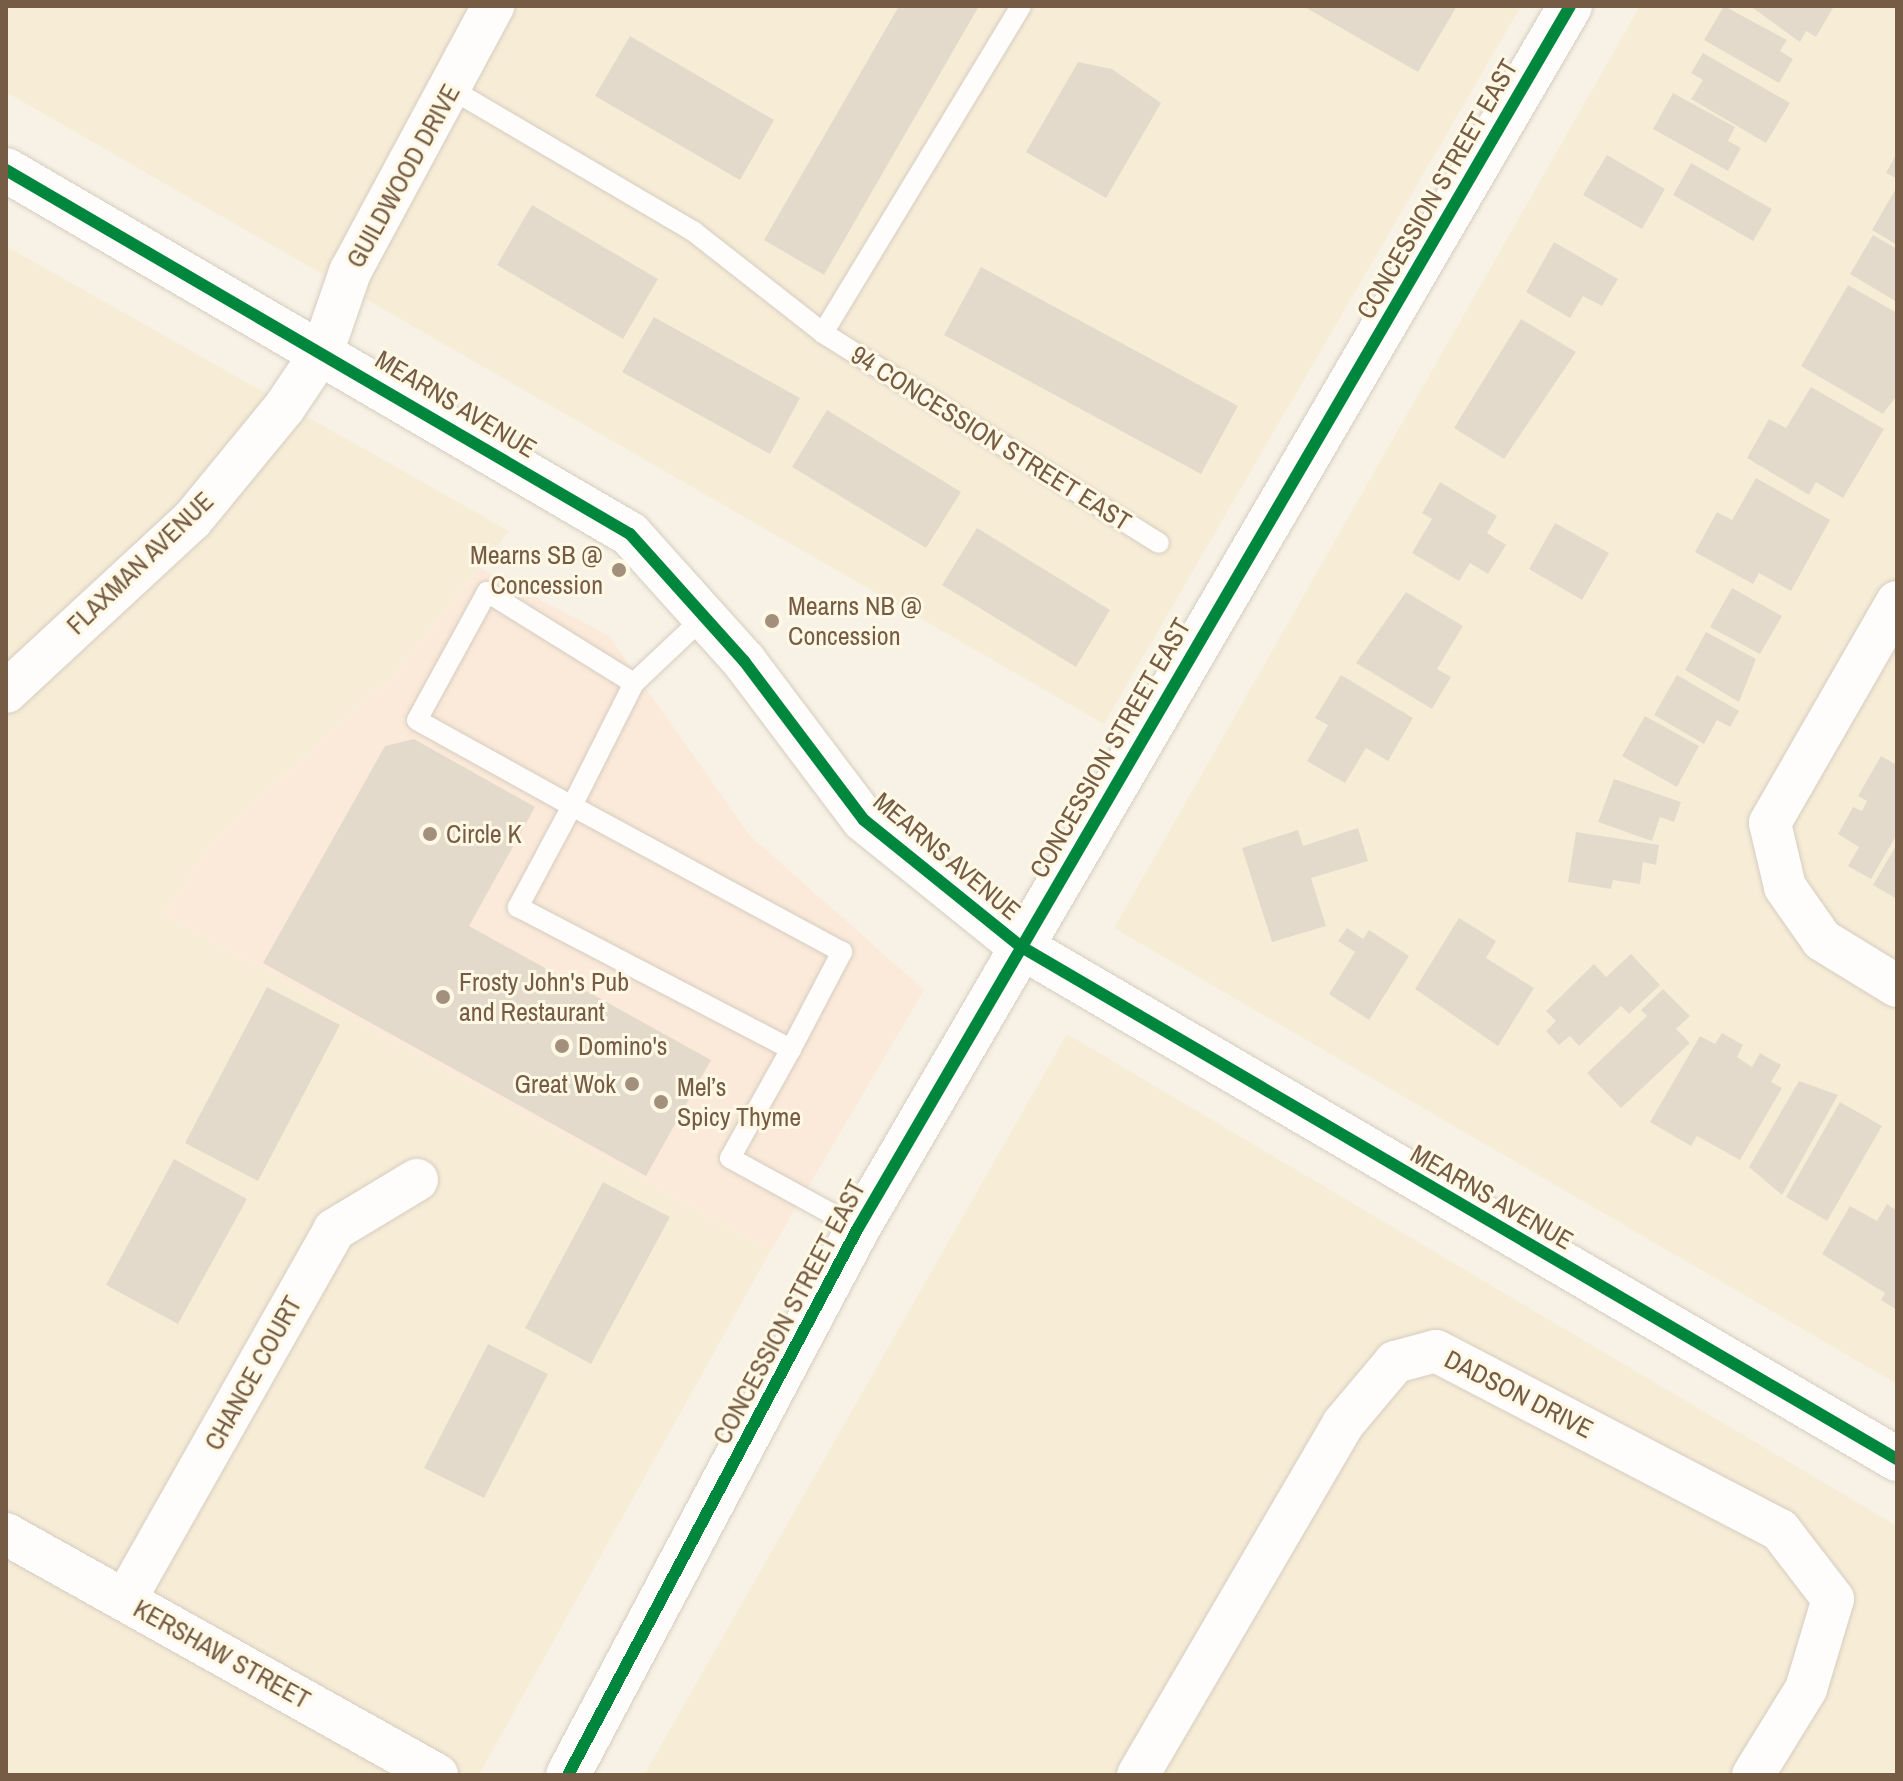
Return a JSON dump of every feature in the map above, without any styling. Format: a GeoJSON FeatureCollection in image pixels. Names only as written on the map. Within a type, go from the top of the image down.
{"type":"FeatureCollection","features":[{"type":"Feature","properties":{"kind":"street","name":"GUILDWOOD DRIVE"},"geometry":{"type":"LineString","coordinates":[[323,350],[350,272],[493,6]]}},
{"type":"Feature","properties":{"kind":"street","name":"CONCESSION STREET EAST"},"geometry":{"type":"LineString","coordinates":[[568,1775],[858,1228],[1570,6]]}},
{"type":"Feature","properties":{"kind":"street","name":"MEARNS AVENUE"},"geometry":{"type":"LineString","coordinates":[[6,170],[323,350],[630,534],[704,617],[864,820],[1020,946],[1897,1459]]}},
{"type":"Feature","properties":{"kind":"street","name":"FLAXMAN AVENUE"},"geometry":{"type":"LineString","coordinates":[[6,692],[192,520],[323,350]]}},
{"type":"Feature","properties":{"kind":"street"},"geometry":{"type":"LineString","coordinates":[[1897,602],[1770,823],[1785,887],[1822,940],[1897,986]]}},
{"type":"Feature","properties":{"kind":"street","name":"CHANCE COURT"},"geometry":{"type":"LineString","coordinates":[[125,1600],[334,1230],[417,1180]]}},
{"type":"Feature","properties":{"kind":"street","name":"DADSON DRIVE"},"geometry":{"type":"LineString","coordinates":[[1138,1775],[1343,1424],[1395,1362],[1436,1351],[1780,1530],[1833,1599],[1806,1689],[1753,1775]]}},
{"type":"Feature","properties":{"kind":"street","name":"KERSHAW STREET"},"geometry":{"type":"LineString","coordinates":[[6,1534],[437,1775]]}},
{"type":"Feature","properties":{"kind":"lane","name":"94 CONCESSION STREET EAST"},"geometry":{"type":"LineString","coordinates":[[823,333],[1021,6]]}},
{"type":"Feature","properties":{"kind":"lane","name":"94 CONCESSION STREET EAST"},"geometry":{"type":"LineString","coordinates":[[451,89],[693,231],[823,333],[1159,543]]}},
{"type":"Feature","properties":{"kind":"lane"},"geometry":{"type":"LineString","coordinates":[[634,683],[487,592],[417,720],[842,952],[730,1158],[858,1228]]}},
{"type":"Feature","properties":{"kind":"lane"},"geometry":{"type":"LineString","coordinates":[[704,617],[634,683],[518,907],[791,1049]]}},
{"type":"Feature","properties":{"kind":"shaded area"},"geometry":{"type":"Polygon","coordinates":[[[6,6],[1521,6],[1104,724],[6,92],[6,6]]]}},
{"type":"Feature","properties":{"kind":"shaded area"},"geometry":{"type":"Polygon","coordinates":[[[1640,6],[1897,6],[1897,1384],[1114,928],[1640,6]]]}},
{"type":"Feature","properties":{"kind":"shaded area"},"geometry":{"type":"Polygon","coordinates":[[[6,246],[509,531],[394,675],[214,840],[164,914],[771,1250],[479,1775],[6,1775],[6,246]]]}},
{"type":"Feature","properties":{"kind":"shaded area"},"geometry":{"type":"Polygon","coordinates":[[[480,568],[609,636],[750,836],[924,990],[771,1250],[164,914],[214,840],[394,675],[480,568]]]}},
{"type":"Feature","properties":{"kind":"shaded area"},"geometry":{"type":"Polygon","coordinates":[[[1067,1034],[1897,1526],[1897,1775],[644,1775],[1067,1034]]]}},
{"type":"Feature","properties":{"kind":"building"},"geometry":{"type":"Polygon","coordinates":[[[899,6],[979,6],[824,275],[764,240],[899,6]]]}},
{"type":"Feature","properties":{"kind":"building"},"geometry":{"type":"Polygon","coordinates":[[[1303,6],[1457,6],[1418,72],[1303,6]]]}},
{"type":"Feature","properties":{"kind":"building"},"geometry":{"type":"Polygon","coordinates":[[[1724,6],[1787,40],[1780,51],[1793,59],[1779,83],[1704,40],[1724,6]]]}},
{"type":"Feature","properties":{"kind":"building"},"geometry":{"type":"Polygon","coordinates":[[[1750,6],[1833,8],[1816,37],[1806,31],[1800,42],[1750,6]]]}},
{"type":"Feature","properties":{"kind":"building"},"geometry":{"type":"Polygon","coordinates":[[[630,36],[774,120],[740,180],[595,96],[630,36]]]}},
{"type":"Feature","properties":{"kind":"building"},"geometry":{"type":"Polygon","coordinates":[[[1703,53],[1790,103],[1766,143],[1691,99],[1703,80],[1691,73],[1703,53]]]}},
{"type":"Feature","properties":{"kind":"building"},"geometry":{"type":"Polygon","coordinates":[[[1078,62],[1112,69],[1161,103],[1106,198],[1026,152],[1078,62]]]}},
{"type":"Feature","properties":{"kind":"building"},"geometry":{"type":"Polygon","coordinates":[[[1673,93],[1735,127],[1728,141],[1741,148],[1728,171],[1653,129],[1673,93]]]}},
{"type":"Feature","properties":{"kind":"building"},"geometry":{"type":"Polygon","coordinates":[[[1897,153],[1897,179],[1886,173],[1897,153]]]}},
{"type":"Feature","properties":{"kind":"building"},"geometry":{"type":"Polygon","coordinates":[[[1607,155],[1665,189],[1642,229],[1583,195],[1607,155]]]}},
{"type":"Feature","properties":{"kind":"building"},"geometry":{"type":"Polygon","coordinates":[[[1691,163],[1772,209],[1753,241],[1673,195],[1691,163]]]}},
{"type":"Feature","properties":{"kind":"building"},"geometry":{"type":"Polygon","coordinates":[[[1897,191],[1897,245],[1872,230],[1897,191]]]}},
{"type":"Feature","properties":{"kind":"building"},"geometry":{"type":"Polygon","coordinates":[[[532,205],[658,279],[623,339],[497,265],[532,205]]]}},
{"type":"Feature","properties":{"kind":"building"},"geometry":{"type":"Polygon","coordinates":[[[1873,235],[1897,249],[1897,302],[1850,274],[1873,235]]]}},
{"type":"Feature","properties":{"kind":"building"},"geometry":{"type":"Polygon","coordinates":[[[1554,242],[1618,279],[1602,306],[1583,296],[1570,318],[1526,292],[1554,242]]]}},
{"type":"Feature","properties":{"kind":"building"},"geometry":{"type":"Polygon","coordinates":[[[981,267],[1238,406],[1201,474],[944,335],[981,267]]]}},
{"type":"Feature","properties":{"kind":"building"},"geometry":{"type":"Polygon","coordinates":[[[1848,285],[1897,313],[1897,395],[1883,414],[1801,366],[1848,285]]]}},
{"type":"Feature","properties":{"kind":"building"},"geometry":{"type":"Polygon","coordinates":[[[654,317],[800,398],[770,454],[622,372],[654,317]]]}},
{"type":"Feature","properties":{"kind":"building"},"geometry":{"type":"Polygon","coordinates":[[[1521,319],[1576,352],[1504,459],[1454,428],[1521,319]]]}},
{"type":"Feature","properties":{"kind":"building"},"geometry":{"type":"Polygon","coordinates":[[[1811,387],[1884,429],[1843,498],[1816,482],[1809,495],[1747,458],[1769,419],[1786,428],[1811,387]]]}},
{"type":"Feature","properties":{"kind":"building"},"geometry":{"type":"Polygon","coordinates":[[[827,410],[961,492],[926,548],[792,467],[827,410]]]}},
{"type":"Feature","properties":{"kind":"building"},"geometry":{"type":"Polygon","coordinates":[[[1756,478],[1830,520],[1791,591],[1759,573],[1753,584],[1695,552],[1717,512],[1732,520],[1756,478]]]}},
{"type":"Feature","properties":{"kind":"building"},"geometry":{"type":"Polygon","coordinates":[[[1440,482],[1497,516],[1487,533],[1506,545],[1488,574],[1470,563],[1459,581],[1412,553],[1432,519],[1422,513],[1440,482]]]}},
{"type":"Feature","properties":{"kind":"building"},"geometry":{"type":"Polygon","coordinates":[[[1555,523],[1609,553],[1582,600],[1529,569],[1555,523]]]}},
{"type":"Feature","properties":{"kind":"building"},"geometry":{"type":"Polygon","coordinates":[[[977,528],[1110,610],[1076,667],[942,585],[977,528]]]}},
{"type":"Feature","properties":{"kind":"building"},"geometry":{"type":"Polygon","coordinates":[[[1732,588],[1782,616],[1760,654],[1710,627],[1732,588]]]}},
{"type":"Feature","properties":{"kind":"building"},"geometry":{"type":"Polygon","coordinates":[[[1406,592],[1463,626],[1437,669],[1451,677],[1432,709],[1356,663],[1406,592]]]}},
{"type":"Feature","properties":{"kind":"building"},"geometry":{"type":"Polygon","coordinates":[[[1706,632],[1756,659],[1739,702],[1685,670],[1706,632]]]}},
{"type":"Feature","properties":{"kind":"building"},"geometry":{"type":"Polygon","coordinates":[[[1341,675],[1413,718],[1388,761],[1366,748],[1345,783],[1307,761],[1328,725],[1315,718],[1341,675]]]}},
{"type":"Feature","properties":{"kind":"building"},"geometry":{"type":"Polygon","coordinates":[[[1677,675],[1739,711],[1730,727],[1717,720],[1704,744],[1654,715],[1677,675]]]}},
{"type":"Feature","properties":{"kind":"building"},"geometry":{"type":"Polygon","coordinates":[[[1645,716],[1699,746],[1677,787],[1622,756],[1645,716]]]}},
{"type":"Feature","properties":{"kind":"building"},"geometry":{"type":"Polygon","coordinates":[[[414,739],[535,807],[469,926],[711,1060],[646,1176],[263,963],[385,746],[414,739]]]}},
{"type":"Feature","properties":{"kind":"building"},"geometry":{"type":"Polygon","coordinates":[[[1881,756],[1897,765],[1897,834],[1871,879],[1848,866],[1859,847],[1838,834],[1853,807],[1862,811],[1867,801],[1858,796],[1881,756]]]}},
{"type":"Feature","properties":{"kind":"building"},"geometry":{"type":"Polygon","coordinates":[[[1614,779],[1681,802],[1674,822],[1660,817],[1652,841],[1598,822],[1614,779]]]}},
{"type":"Feature","properties":{"kind":"building"},"geometry":{"type":"Polygon","coordinates":[[[1358,828],[1368,861],[1311,878],[1326,926],[1272,942],[1242,848],[1298,830],[1303,846],[1358,828]]]}},
{"type":"Feature","properties":{"kind":"building"},"geometry":{"type":"Polygon","coordinates":[[[1576,832],[1659,845],[1656,865],[1643,862],[1640,884],[1613,880],[1611,889],[1568,882],[1576,832]]]}},
{"type":"Feature","properties":{"kind":"building"},"geometry":{"type":"Polygon","coordinates":[[[1897,844],[1897,899],[1873,885],[1897,844]]]}},
{"type":"Feature","properties":{"kind":"building"},"geometry":{"type":"Polygon","coordinates":[[[1459,918],[1496,941],[1486,958],[1534,988],[1498,1046],[1415,989],[1459,918]]]}},
{"type":"Feature","properties":{"kind":"building"},"geometry":{"type":"Polygon","coordinates":[[[1347,928],[1363,939],[1369,930],[1409,956],[1369,1020],[1329,994],[1355,952],[1338,941],[1347,928]]]}},
{"type":"Feature","properties":{"kind":"building"},"geometry":{"type":"Polygon","coordinates":[[[1631,954],[1660,985],[1629,1014],[1621,1006],[1579,1046],[1570,1036],[1559,1045],[1546,1031],[1556,1021],[1546,1011],[1594,964],[1606,977],[1631,954]]]}},
{"type":"Feature","properties":{"kind":"building"},"geometry":{"type":"Polygon","coordinates":[[[267,987],[340,1025],[258,1181],[185,1143],[267,987]]]}},
{"type":"Feature","properties":{"kind":"building"},"geometry":{"type":"Polygon","coordinates":[[[1663,989],[1690,1016],[1676,1029],[1690,1043],[1621,1108],[1587,1073],[1647,1016],[1641,1010],[1663,989]]]}},
{"type":"Feature","properties":{"kind":"building"},"geometry":{"type":"Polygon","coordinates":[[[1722,1033],[1743,1045],[1737,1057],[1752,1067],[1760,1053],[1781,1065],[1771,1082],[1782,1088],[1740,1160],[1697,1136],[1691,1146],[1650,1122],[1700,1036],[1715,1044],[1722,1033]]]}},
{"type":"Feature","properties":{"kind":"building"},"geometry":{"type":"Polygon","coordinates":[[[1799,1081],[1838,1095],[1782,1195],[1749,1167],[1799,1081]]]}},
{"type":"Feature","properties":{"kind":"building"},"geometry":{"type":"Polygon","coordinates":[[[1840,1102],[1882,1126],[1827,1221],[1786,1197],[1840,1102]]]}},
{"type":"Feature","properties":{"kind":"building"},"geometry":{"type":"Polygon","coordinates":[[[174,1159],[247,1199],[178,1324],[106,1285],[174,1159]]]}},
{"type":"Feature","properties":{"kind":"building"},"geometry":{"type":"Polygon","coordinates":[[[603,1182],[670,1217],[591,1364],[525,1328],[603,1182]]]}},
{"type":"Feature","properties":{"kind":"building"},"geometry":{"type":"Polygon","coordinates":[[[1887,1204],[1897,1211],[1897,1310],[1881,1300],[1885,1293],[1822,1254],[1850,1206],[1877,1221],[1887,1204]]]}},
{"type":"Feature","properties":{"kind":"building"},"geometry":{"type":"Polygon","coordinates":[[[488,1344],[548,1374],[484,1498],[424,1468],[488,1344]]]}},
{"type":"Feature","properties":{"kind":"cycle path"},"geometry":{"type":"LineString","coordinates":[[568,1775],[858,1228],[1570,6]]}},
{"type":"Feature","properties":{"kind":"cycle path"},"geometry":{"type":"LineString","coordinates":[[6,170],[630,534],[744,661],[864,820],[1020,946],[1897,1459]]}},
{"type":"Feature","properties":{"kind":"place","name":"Mearns SB @ Concession"},"geometry":{"type":"Point","coordinates":[619,570]}},
{"type":"Feature","properties":{"kind":"place","name":"Mearns NB @ Concession"},"geometry":{"type":"Point","coordinates":[772,621]}},
{"type":"Feature","properties":{"kind":"place","name":"Circle K"},"geometry":{"type":"Point","coordinates":[430,834]}},
{"type":"Feature","properties":{"kind":"place","name":"Frosty John's Pub and Restaurant"},"geometry":{"type":"Point","coordinates":[443,997]}},
{"type":"Feature","properties":{"kind":"place","name":"Domino's"},"geometry":{"type":"Point","coordinates":[562,1046]}},
{"type":"Feature","properties":{"kind":"place","name":"Great Wok"},"geometry":{"type":"Point","coordinates":[632,1084]}},
{"type":"Feature","properties":{"kind":"place","name":"Mel’s Spicy Thyme"},"geometry":{"type":"Point","coordinates":[661,1102]}}]}
